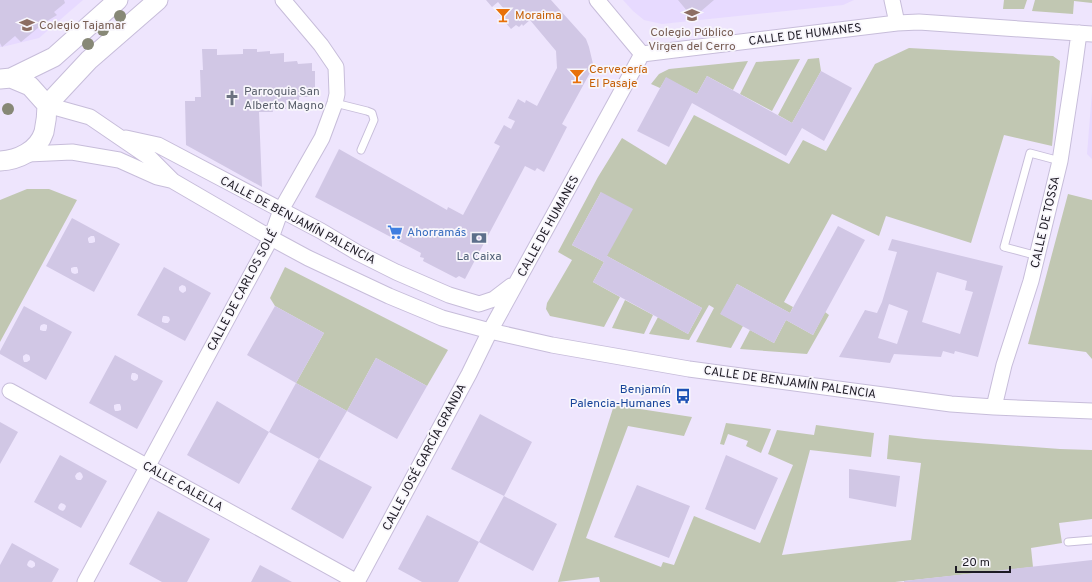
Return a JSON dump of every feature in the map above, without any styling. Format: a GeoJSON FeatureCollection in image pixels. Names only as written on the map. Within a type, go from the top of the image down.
{"type":"FeatureCollection","features":[{"type":"Feature","properties":{"kind":"street"},"geometry":{"type":"LineString","coordinates":[[5,78],[54,57],[118,0]]}},
{"type":"Feature","properties":{"kind":"street"},"geometry":{"type":"LineString","coordinates":[[10,161],[37,145],[43,134],[46,122],[47,105],[89,60],[158,0]]}},
{"type":"Feature","properties":{"kind":"street","name":"CALLE DE CARLOS SOLÉ"},"geometry":{"type":"LineString","coordinates":[[85,582],[271,238],[281,210],[322,138],[335,104],[337,94],[336,67],[321,45],[283,0]]}},
{"type":"Feature","properties":{"kind":"street"},"geometry":{"type":"LineString","coordinates":[[597,0],[642,54]]}},
{"type":"Feature","properties":{"kind":"street"},"geometry":{"type":"LineString","coordinates":[[892,0],[897,23]]}},
{"type":"Feature","properties":{"kind":"street","name":"CALLE DE HUMANES"},"geometry":{"type":"LineString","coordinates":[[490,332],[642,54],[897,23],[919,22],[1085,33]]}},
{"type":"Feature","properties":{"kind":"street","name":"CALLE DE TOSSA"},"geometry":{"type":"LineString","coordinates":[[994,408],[1004,365],[1038,256],[1060,161],[1074,70],[1085,33]]}},
{"type":"Feature","properties":{"kind":"street"},"geometry":{"type":"LineString","coordinates":[[5,78],[30,86],[47,105]]}},
{"type":"Feature","properties":{"kind":"street","name":"CALLE DE BENJAMÍN PALENCIA"},"geometry":{"type":"LineString","coordinates":[[47,105],[90,117],[150,158],[173,181],[308,258],[389,296],[442,318],[490,332],[552,345],[689,369],[952,404],[994,408],[1092,411]]}},
{"type":"Feature","properties":{"kind":"street","name":"CALLE DE BENJAMÍN PALENCIA"},"geometry":{"type":"LineString","coordinates":[[119,136],[158,145],[321,231],[389,269],[449,295],[479,304]]}},
{"type":"Feature","properties":{"kind":"street","name":"CALLE DE BENJAMÍN PALENCIA"},"geometry":{"type":"LineString","coordinates":[[10,161],[72,152],[119,160],[157,177],[173,181]]}},
{"type":"Feature","properties":{"kind":"street"},"geometry":{"type":"LineString","coordinates":[[490,332],[488,314],[479,304],[494,299],[517,281]]}},
{"type":"Feature","properties":{"kind":"street","name":"CALLE JOSÉ GARCÍA GRANDA"},"geometry":{"type":"LineString","coordinates":[[357,582],[490,332]]}},
{"type":"Feature","properties":{"kind":"street","name":"CALLE CALELLA"},"geometry":{"type":"LineString","coordinates":[[10,391],[357,582]]}},
{"type":"Feature","properties":{"kind":"lane"},"geometry":{"type":"LineString","coordinates":[[335,104],[372,113],[374,120],[361,150]]}},
{"type":"Feature","properties":{"kind":"lane"},"geometry":{"type":"LineString","coordinates":[[1038,256],[1004,247],[1030,153],[1060,161]]}},
{"type":"Feature","properties":{"kind":"lane"},"geometry":{"type":"LineString","coordinates":[[1068,542],[1092,540]]}},
{"type":"Feature","properties":{"kind":"shaded area","name":"Colegio Tajamar"},"geometry":{"type":"Polygon","coordinates":[[[0,0],[83,0],[39,38],[2,47],[0,47],[0,0]]]}},
{"type":"Feature","properties":{"kind":"shaded area","name":"Colegio Público Virgen del Cerro"},"geometry":{"type":"Polygon","coordinates":[[[623,0],[854,0],[843,5],[662,24],[644,20],[623,0]]]}},
{"type":"Feature","properties":{"kind":"shaded area"},"geometry":{"type":"Polygon","coordinates":[[[1092,92],[1092,159],[1087,154],[1092,92]]]}},
{"type":"Feature","properties":{"kind":"green space"},"geometry":{"type":"Polygon","coordinates":[[[1004,0],[1027,0],[1024,9],[1003,9],[1004,0]]]}},
{"type":"Feature","properties":{"kind":"green space"},"geometry":{"type":"Polygon","coordinates":[[[1035,0],[1092,0],[1092,3],[1074,1],[1073,14],[1032,11],[1035,0]]]}},
{"type":"Feature","properties":{"kind":"green space"},"geometry":{"type":"Polygon","coordinates":[[[909,48],[1053,56],[1060,61],[1052,146],[1004,135],[971,243],[886,216],[879,236],[832,214],[784,302],[793,307],[790,313],[737,284],[721,314],[743,326],[731,348],[696,342],[714,308],[709,305],[689,340],[649,334],[658,317],[688,334],[702,308],[607,256],[601,192],[572,245],[604,262],[593,282],[620,297],[604,327],[550,316],[546,309],[547,303],[572,260],[558,252],[598,177],[622,138],[666,165],[694,115],[789,164],[803,140],[826,151],[875,64],[909,48]]]}},
{"type":"Feature","properties":{"kind":"green space"},"geometry":{"type":"Polygon","coordinates":[[[819,58],[821,71],[792,123],[778,115],[808,59],[819,58]]]}},
{"type":"Feature","properties":{"kind":"green space"},"geometry":{"type":"Polygon","coordinates":[[[800,59],[772,111],[740,94],[756,62],[800,59]]]}},
{"type":"Feature","properties":{"kind":"green space"},"geometry":{"type":"Polygon","coordinates":[[[748,61],[733,90],[707,76],[697,94],[666,78],[660,88],[651,84],[659,74],[669,69],[748,61]]]}},
{"type":"Feature","properties":{"kind":"green space"},"geometry":{"type":"Polygon","coordinates":[[[27,189],[49,189],[77,200],[0,342],[0,200],[27,189]]]}},
{"type":"Feature","properties":{"kind":"green space"},"geometry":{"type":"Polygon","coordinates":[[[1068,194],[1092,200],[1092,359],[1086,352],[1028,344],[1068,194]]]}},
{"type":"Feature","properties":{"kind":"green space"},"geometry":{"type":"Polygon","coordinates":[[[285,267],[448,350],[427,386],[376,358],[347,411],[296,383],[324,333],[275,306],[270,298],[285,267]]]}},
{"type":"Feature","properties":{"kind":"green space"},"geometry":{"type":"Polygon","coordinates":[[[625,300],[653,315],[644,334],[612,328],[625,300]]]}},
{"type":"Feature","properties":{"kind":"green space"},"geometry":{"type":"Polygon","coordinates":[[[825,312],[829,315],[807,354],[740,349],[750,330],[774,343],[786,320],[813,335],[825,312]]]}},
{"type":"Feature","properties":{"kind":"green space"},"geometry":{"type":"Polygon","coordinates":[[[614,405],[692,417],[684,436],[628,426],[586,538],[661,567],[663,562],[674,565],[694,516],[760,543],[793,465],[768,454],[777,430],[814,435],[816,425],[874,433],[871,457],[810,450],[782,555],[911,540],[921,463],[887,459],[889,435],[924,439],[1092,450],[1092,519],[1059,523],[1062,543],[1031,548],[1033,567],[895,582],[600,582],[599,577],[558,582],[614,405]]]}},
{"type":"Feature","properties":{"kind":"green space"},"geometry":{"type":"Polygon","coordinates":[[[726,423],[771,429],[761,453],[746,446],[748,441],[728,434],[724,445],[720,444],[726,423]]]}},
{"type":"Feature","properties":{"kind":"building","name":"Colegio Tajamar"},"geometry":{"type":"Polygon","coordinates":[[[0,0],[64,0],[65,3],[54,12],[57,15],[44,23],[21,42],[15,36],[2,47],[0,43],[0,0]]]}},
{"type":"Feature","properties":{"kind":"building"},"geometry":{"type":"Polygon","coordinates":[[[486,0],[551,0],[586,39],[593,64],[591,71],[562,124],[567,127],[544,172],[537,168],[535,171],[525,166],[465,279],[459,276],[456,278],[423,261],[424,258],[420,257],[421,253],[315,197],[339,149],[447,210],[448,207],[463,215],[500,146],[494,143],[504,125],[511,129],[515,121],[508,118],[518,99],[525,103],[526,100],[537,106],[557,68],[556,51],[530,20],[523,26],[522,24],[519,27],[516,25],[511,29],[498,14],[504,9],[498,2],[492,7],[486,0]]]}},
{"type":"Feature","properties":{"kind":"building"},"geometry":{"type":"Polygon","coordinates":[[[678,0],[714,0],[693,18],[678,0]]]}},
{"type":"Feature","properties":{"kind":"building"},"geometry":{"type":"Polygon","coordinates":[[[202,49],[217,49],[217,55],[243,54],[243,49],[257,49],[257,52],[270,51],[270,54],[284,53],[284,62],[297,61],[298,64],[312,63],[312,71],[315,71],[315,89],[313,89],[313,97],[299,97],[299,100],[286,100],[286,109],[272,109],[273,112],[259,112],[262,187],[186,145],[185,101],[195,101],[195,97],[201,97],[200,70],[203,70],[202,49]]]}},
{"type":"Feature","properties":{"kind":"building"},"geometry":{"type":"Polygon","coordinates":[[[821,71],[852,88],[824,141],[802,128],[786,156],[692,103],[669,147],[637,131],[666,77],[697,94],[707,76],[792,123],[821,71]]]}},
{"type":"Feature","properties":{"kind":"building"},"geometry":{"type":"Polygon","coordinates":[[[601,192],[633,209],[607,256],[702,308],[688,334],[593,282],[604,262],[572,245],[601,192]]]}},
{"type":"Feature","properties":{"kind":"building"},"geometry":{"type":"Polygon","coordinates":[[[72,218],[120,244],[94,292],[46,266],[72,218]],[[94,236],[88,238],[89,243],[95,242],[94,236]],[[77,267],[71,268],[72,273],[78,273],[77,267]]]}},
{"type":"Feature","properties":{"kind":"building"},"geometry":{"type":"Polygon","coordinates":[[[838,226],[865,240],[813,335],[786,320],[774,343],[720,314],[737,284],[790,313],[838,226]]]}},
{"type":"Feature","properties":{"kind":"building"},"geometry":{"type":"Polygon","coordinates":[[[892,239],[1003,266],[978,357],[955,351],[954,354],[943,351],[941,357],[894,354],[890,363],[839,357],[865,310],[877,313],[882,302],[897,252],[888,250],[892,239]],[[937,272],[922,322],[960,334],[973,292],[965,290],[967,281],[937,272]],[[889,304],[878,338],[897,344],[908,311],[889,304]]]}},
{"type":"Feature","properties":{"kind":"building"},"geometry":{"type":"Polygon","coordinates":[[[164,267],[211,293],[185,341],[137,315],[164,267]],[[182,285],[179,287],[179,290],[183,293],[186,291],[186,288],[182,285]],[[163,316],[162,322],[168,323],[170,320],[169,317],[163,316]]]}},
{"type":"Feature","properties":{"kind":"building"},"geometry":{"type":"Polygon","coordinates":[[[24,306],[72,332],[46,380],[0,354],[0,351],[24,306]],[[41,325],[40,330],[46,331],[47,325],[41,325]],[[26,354],[23,356],[24,362],[30,360],[29,355],[26,354]]]}},
{"type":"Feature","properties":{"kind":"building"},"geometry":{"type":"Polygon","coordinates":[[[275,306],[324,333],[296,383],[247,355],[275,306]]]}},
{"type":"Feature","properties":{"kind":"building"},"geometry":{"type":"Polygon","coordinates":[[[115,355],[163,381],[137,429],[89,403],[115,355]],[[132,373],[131,379],[134,381],[137,380],[138,375],[132,373]],[[120,404],[114,405],[115,411],[121,410],[120,404]]]}},
{"type":"Feature","properties":{"kind":"building"},"geometry":{"type":"Polygon","coordinates":[[[376,358],[427,386],[397,439],[347,411],[376,358]]]}},
{"type":"Feature","properties":{"kind":"building"},"geometry":{"type":"Polygon","coordinates":[[[296,383],[347,411],[319,459],[269,432],[296,383]]]}},
{"type":"Feature","properties":{"kind":"building"},"geometry":{"type":"Polygon","coordinates":[[[217,401],[269,432],[239,484],[187,455],[217,401]]]}},
{"type":"Feature","properties":{"kind":"building"},"geometry":{"type":"Polygon","coordinates":[[[480,414],[532,442],[504,496],[451,469],[480,414]]]}},
{"type":"Feature","properties":{"kind":"building"},"geometry":{"type":"Polygon","coordinates":[[[0,422],[18,432],[0,464],[0,422]]]}},
{"type":"Feature","properties":{"kind":"building"},"geometry":{"type":"Polygon","coordinates":[[[60,455],[107,481],[81,528],[34,502],[60,455]],[[80,472],[75,476],[78,480],[81,480],[83,477],[80,472]],[[61,503],[58,508],[63,511],[66,506],[61,503]]]}},
{"type":"Feature","properties":{"kind":"building"},"geometry":{"type":"Polygon","coordinates":[[[726,455],[778,478],[755,530],[705,509],[726,455]]]}},
{"type":"Feature","properties":{"kind":"building"},"geometry":{"type":"Polygon","coordinates":[[[319,459],[372,487],[343,539],[291,509],[319,459]]]}},
{"type":"Feature","properties":{"kind":"building"},"geometry":{"type":"Polygon","coordinates":[[[849,469],[900,476],[896,507],[849,498],[849,469]]]}},
{"type":"Feature","properties":{"kind":"building"},"geometry":{"type":"Polygon","coordinates":[[[637,485],[690,506],[669,558],[614,537],[637,485]]]}},
{"type":"Feature","properties":{"kind":"building"},"geometry":{"type":"Polygon","coordinates":[[[504,496],[557,524],[533,571],[479,542],[504,496]]]}},
{"type":"Feature","properties":{"kind":"building"},"geometry":{"type":"Polygon","coordinates":[[[158,511],[210,539],[187,582],[162,582],[129,564],[158,511]]]}},
{"type":"Feature","properties":{"kind":"building"},"geometry":{"type":"Polygon","coordinates":[[[427,515],[479,542],[458,582],[422,582],[398,569],[427,515]]]}},
{"type":"Feature","properties":{"kind":"building"},"geometry":{"type":"Polygon","coordinates":[[[12,543],[59,569],[52,582],[0,582],[0,565],[12,543]],[[30,560],[28,562],[27,565],[29,567],[32,568],[35,566],[33,561],[30,560]]]}},
{"type":"Feature","properties":{"kind":"building"},"geometry":{"type":"Polygon","coordinates":[[[1092,560],[1092,582],[904,582],[904,581],[1092,560]]]}},
{"type":"Feature","properties":{"kind":"building"},"geometry":{"type":"Polygon","coordinates":[[[260,565],[292,582],[251,582],[260,565]]]}},
{"type":"Feature","properties":{"kind":"place","name":"Moraima"},"geometry":{"type":"Point","coordinates":[503,15]}},
{"type":"Feature","properties":{"kind":"place","name":"Colegio Público Virgen del Cerro"},"geometry":{"type":"Point","coordinates":[692,15]}},
{"type":"Feature","properties":{"kind":"place","name":"Colegio Tajamar"},"geometry":{"type":"Point","coordinates":[27,25]}},
{"type":"Feature","properties":{"kind":"place","name":"Cervecería El Pasaje"},"geometry":{"type":"Point","coordinates":[577,76]}},
{"type":"Feature","properties":{"kind":"place","name":"Parroquia San Alberto Magno"},"geometry":{"type":"Point","coordinates":[232,98]}},
{"type":"Feature","properties":{"kind":"place","name":"Ahorramás"},"geometry":{"type":"Point","coordinates":[395,232]}},
{"type":"Feature","properties":{"kind":"place","name":"La Caixa"},"geometry":{"type":"Point","coordinates":[479,238]}},
{"type":"Feature","properties":{"kind":"place","name":"Benjamín Palencia-Humanes"},"geometry":{"type":"Point","coordinates":[683,396]}}]}
